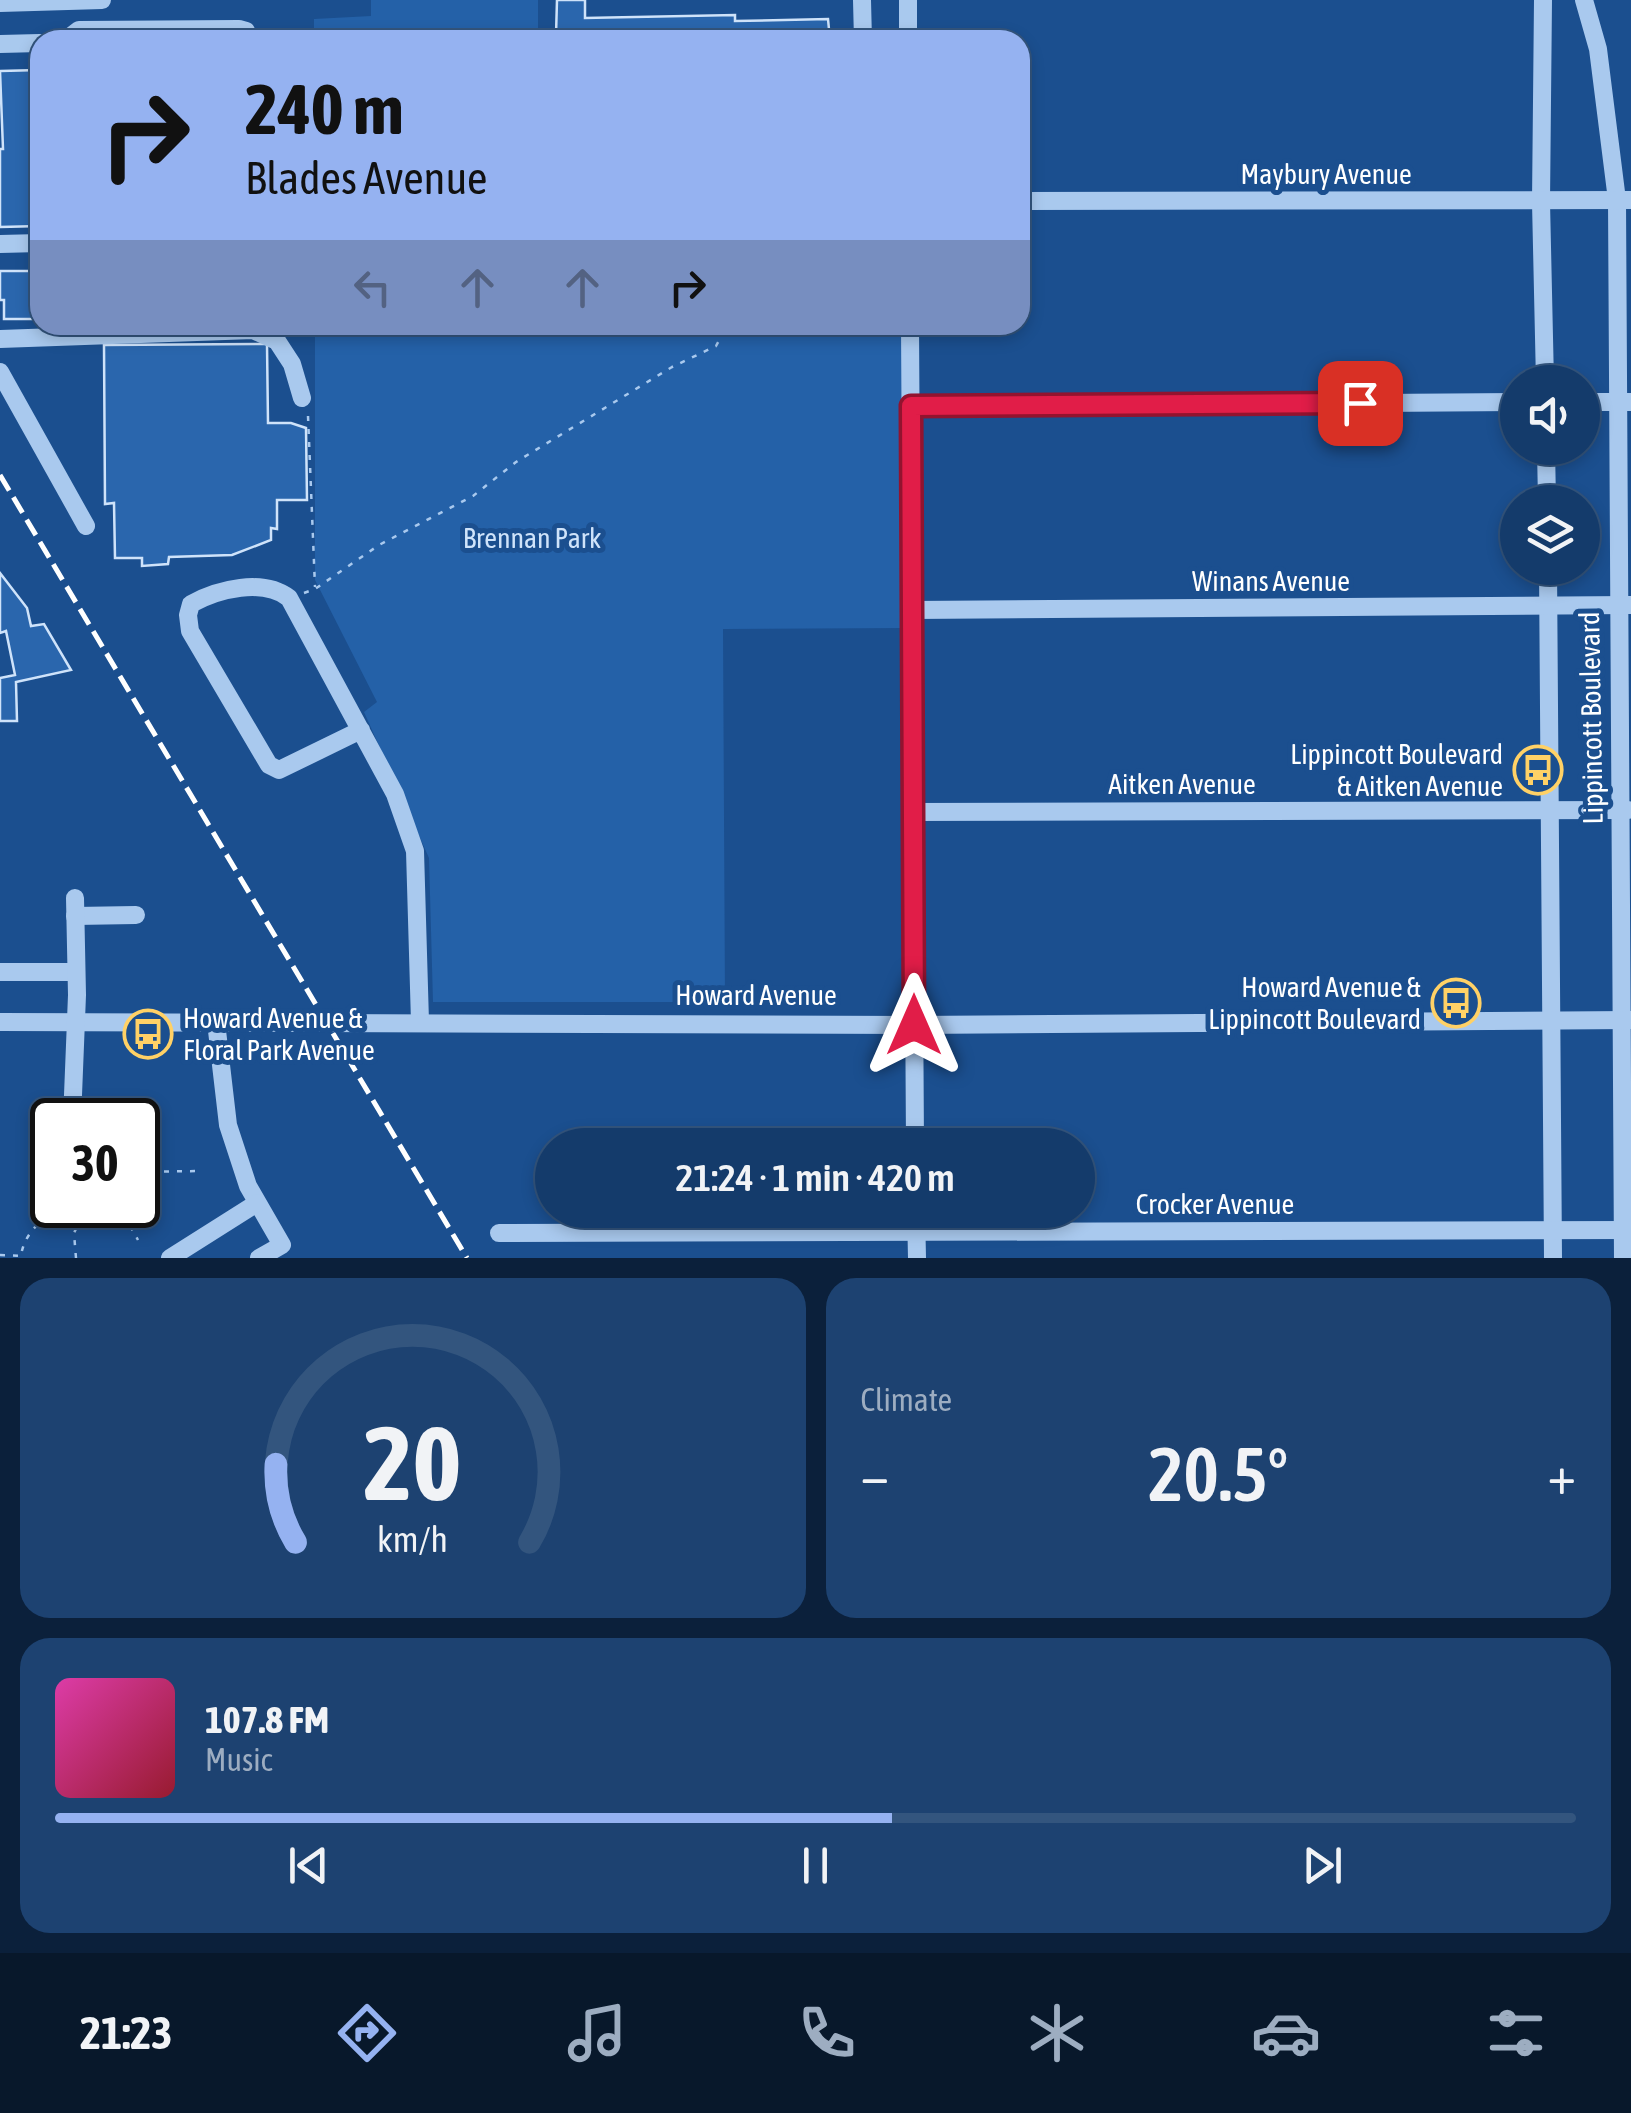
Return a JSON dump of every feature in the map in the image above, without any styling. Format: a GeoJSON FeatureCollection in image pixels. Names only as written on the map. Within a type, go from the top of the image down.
{"type":"FeatureCollection","features":[{"type":"Feature","properties":{"kind":"street"},"geometry":{"type":"LineString","coordinates":[[0,3],[102,0]]}},
{"type":"Feature","properties":{"kind":"street"},"geometry":{"type":"LineString","coordinates":[[862,0],[862,30]]}},
{"type":"Feature","properties":{"kind":"street"},"geometry":{"type":"LineString","coordinates":[[908,0],[908,30]]}},
{"type":"Feature","properties":{"kind":"street"},"geometry":{"type":"LineString","coordinates":[[1543,0],[1541,202],[1546,365]]}},
{"type":"Feature","properties":{"kind":"street","name":"Lippincott Boulevard"},"geometry":{"type":"LineString","coordinates":[[1584,0],[1598,49],[1624,200],[1627,1230],[1623,1258]]}},
{"type":"Feature","properties":{"kind":"street"},"geometry":{"type":"LineString","coordinates":[[79,30],[204,30]]}},
{"type":"Feature","properties":{"kind":"street"},"geometry":{"type":"LineString","coordinates":[[0,44],[30,43]]}},
{"type":"Feature","properties":{"kind":"street","name":"Maybury Avenue"},"geometry":{"type":"LineString","coordinates":[[1030,201],[1624,200]]}},
{"type":"Feature","properties":{"kind":"street"},"geometry":{"type":"LineString","coordinates":[[0,244],[30,243]]}},
{"type":"Feature","properties":{"kind":"street"},"geometry":{"type":"LineString","coordinates":[[0,339],[112,335]]}},
{"type":"Feature","properties":{"kind":"street"},"geometry":{"type":"LineString","coordinates":[[264,335],[278,341],[292,364],[302,398]]}},
{"type":"Feature","properties":{"kind":"street"},"geometry":{"type":"LineString","coordinates":[[910,335],[916,1128]]}},
{"type":"Feature","properties":{"kind":"street"},"geometry":{"type":"LineString","coordinates":[[0,372],[86,526]]}},
{"type":"Feature","properties":{"kind":"street"},"geometry":{"type":"LineString","coordinates":[[911,406],[1500,402]]}},
{"type":"Feature","properties":{"kind":"street","name":"Lippincott Boulevard"},"geometry":{"type":"LineString","coordinates":[[1548,585],[1554,1258]]}},
{"type":"Feature","properties":{"kind":"street"},"geometry":{"type":"LineString","coordinates":[[360,730],[279,770],[269,766],[190,631],[191,604],[211,593],[262,587],[278,590],[289,598],[360,730],[394,794],[415,851],[420,1022]]}},
{"type":"Feature","properties":{"kind":"street","name":"Winans Avenue"},"geometry":{"type":"LineString","coordinates":[[912,610],[1624,605]]}},
{"type":"Feature","properties":{"kind":"street","name":"Aitken Avenue"},"geometry":{"type":"LineString","coordinates":[[913,812],[1626,810]]}},
{"type":"Feature","properties":{"kind":"street"},"geometry":{"type":"LineString","coordinates":[[73,1098],[75,907],[136,915]]}},
{"type":"Feature","properties":{"kind":"street"},"geometry":{"type":"LineString","coordinates":[[0,972],[76,972]]}},
{"type":"Feature","properties":{"kind":"street","name":"Howard Avenue"},"geometry":{"type":"LineString","coordinates":[[0,1022],[914,1025],[1626,1020]]}},
{"type":"Feature","properties":{"kind":"street"},"geometry":{"type":"LineString","coordinates":[[216,1022],[228,1125],[248,1186],[282,1245],[258,1258]]}},
{"type":"Feature","properties":{"kind":"street"},"geometry":{"type":"LineString","coordinates":[[170,1258],[257,1202]]}},
{"type":"Feature","properties":{"kind":"street"},"geometry":{"type":"LineString","coordinates":[[916,1228],[916,1258]]}},
{"type":"Feature","properties":{"kind":"street","name":"Crocker Avenue"},"geometry":{"type":"LineString","coordinates":[[499,1232],[1627,1230]]}},
{"type":"Feature","properties":{"kind":"path"},"geometry":{"type":"LineString","coordinates":[[289,598],[316,589],[379,545],[473,496],[516,462],[672,367],[716,346],[722,335]]}},
{"type":"Feature","properties":{"kind":"path"},"geometry":{"type":"LineString","coordinates":[[302,398],[310,423],[316,589]]}},
{"type":"Feature","properties":{"kind":"path"},"geometry":{"type":"LineString","coordinates":[[160,1172],[199,1171]]}},
{"type":"Feature","properties":{"kind":"path"},"geometry":{"type":"LineString","coordinates":[[76,1258],[74,1233],[80,1220],[130,1224],[138,1240]]}},
{"type":"Feature","properties":{"kind":"path"},"geometry":{"type":"LineString","coordinates":[[0,1256],[21,1256],[22,1244],[36,1228]]}},
{"type":"Feature","properties":{"kind":"green space"},"geometry":{"type":"Polygon","coordinates":[[[371,0],[538,0],[538,30],[314,30],[314,19],[371,16],[371,0]]]}},
{"type":"Feature","properties":{"kind":"green space","name":"Brennan Park"},"geometry":{"type":"Polygon","coordinates":[[[315,335],[903,335],[906,628],[723,629],[725,1002],[433,1002],[429,858],[364,712],[377,702],[315,580],[315,335]]]}},
{"type":"Feature","properties":{"kind":"building"},"geometry":{"type":"Polygon","coordinates":[[[557,0],[585,0],[585,18],[735,15],[735,21],[828,19],[829,30],[556,30],[557,0]]]}},
{"type":"Feature","properties":{"kind":"building"},"geometry":{"type":"Polygon","coordinates":[[[30,70],[30,226],[0,227],[0,71],[30,70]]]}},
{"type":"Feature","properties":{"kind":"building"},"geometry":{"type":"Polygon","coordinates":[[[0,271],[30,271],[30,319],[4,319],[4,300],[0,300],[0,271]]]}},
{"type":"Feature","properties":{"kind":"building"},"geometry":{"type":"Polygon","coordinates":[[[267,344],[268,423],[291,423],[306,428],[307,500],[277,500],[277,529],[271,528],[271,540],[232,555],[169,557],[168,564],[142,566],[142,558],[115,558],[114,503],[105,504],[104,345],[267,344]]]}},
{"type":"Feature","properties":{"kind":"building"},"geometry":{"type":"Polygon","coordinates":[[[0,573],[27,608],[31,626],[44,624],[71,670],[16,682],[17,721],[0,721],[0,678],[15,675],[6,631],[0,633],[0,573]]]}},
{"type":"Feature","properties":{"kind":"railway"},"geometry":{"type":"LineString","coordinates":[[0,475],[467,1258]]}},
{"type":"Feature","properties":{"kind":"place","name":"Lippincott Boulevard & Aitken Avenue"},"geometry":{"type":"Point","coordinates":[1538,770]}},
{"type":"Feature","properties":{"kind":"place","name":"Howard Avenue & Lippincott Boulevard"},"geometry":{"type":"Point","coordinates":[1456,1003]}},
{"type":"Feature","properties":{"kind":"place","name":"Howard Avenue & Floral Park Avenue"},"geometry":{"type":"Point","coordinates":[148,1034]}},
{"type":"Feature","properties":{"kind":"route"},"geometry":{"type":"LineString","coordinates":[[914,1025],[911,406],[1360,403]]}}]}
